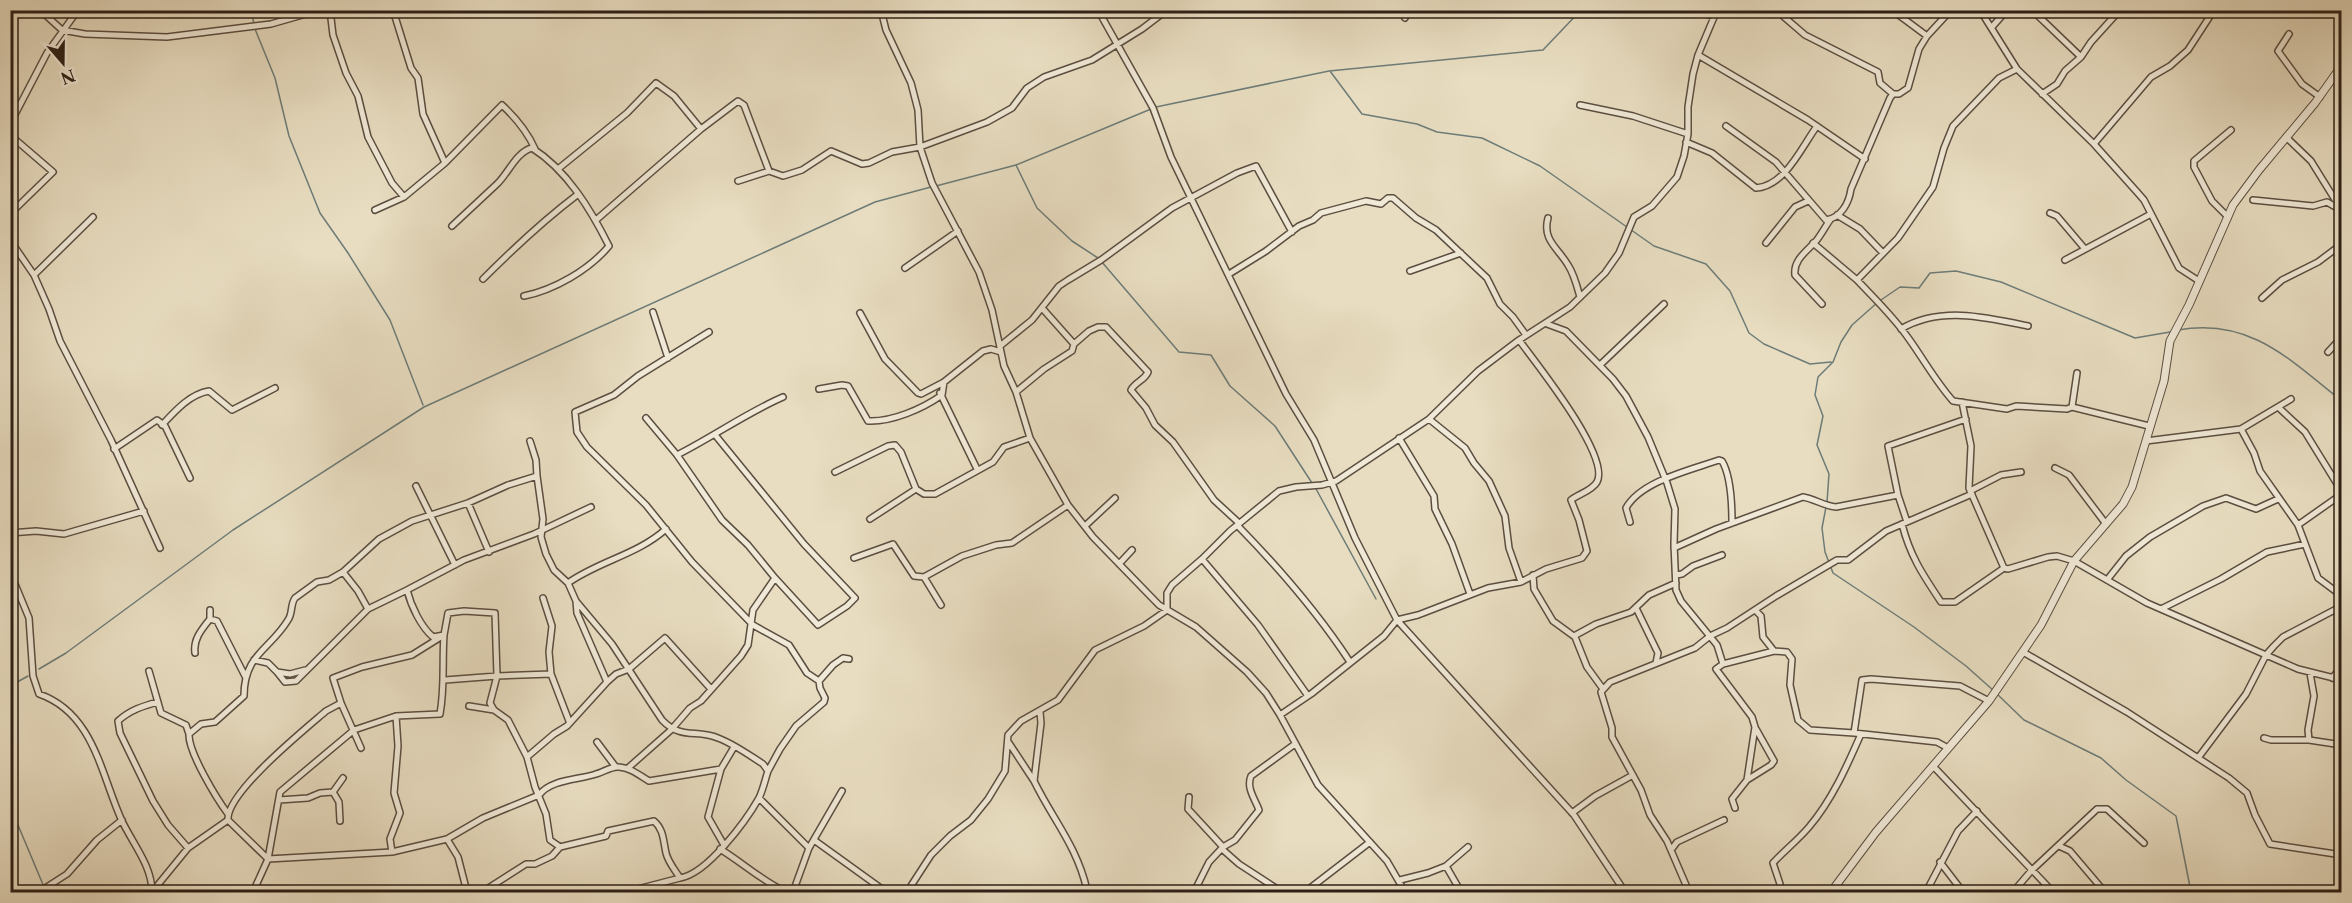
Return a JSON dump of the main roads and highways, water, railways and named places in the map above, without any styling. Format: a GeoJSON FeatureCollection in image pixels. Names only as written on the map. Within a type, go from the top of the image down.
{"type":"FeatureCollection","features":[{"type":"Feature","properties":{"kind":"waterway"},"geometry":{"type":"LineString","coordinates":[[251,10],[254,24]]}},
{"type":"Feature","properties":{"kind":"waterway"},"geometry":{"type":"LineString","coordinates":[[1156,107],[1329,71],[1543,50],[1581,10]]}},
{"type":"Feature","properties":{"kind":"waterway"},"geometry":{"type":"LineString","coordinates":[[255,29],[275,78],[289,136],[320,213],[390,320],[423,405]]}},
{"type":"Feature","properties":{"kind":"waterway"},"geometry":{"type":"LineString","coordinates":[[1330,71],[1362,114],[1417,124],[1437,132],[1482,138],[1540,166],[1654,246],[1706,264],[1730,291],[1749,333],[1764,344],[1810,364],[1831,362]]}},
{"type":"Feature","properties":{"kind":"waterway"},"geometry":{"type":"LineString","coordinates":[[936,186],[1016,165],[1151,109]]}},
{"type":"Feature","properties":{"kind":"waterway"},"geometry":{"type":"LineString","coordinates":[[1016,165],[1037,208],[1072,241],[1098,258]]}},
{"type":"Feature","properties":{"kind":"waterway"},"geometry":{"type":"LineString","coordinates":[[39,669],[66,653],[233,530],[424,407],[875,202],[931,187]]}},
{"type":"Feature","properties":{"kind":"waterway"},"geometry":{"type":"LineString","coordinates":[[1101,261],[1179,352],[1211,355],[1230,386],[1275,426],[1312,483]]}},
{"type":"Feature","properties":{"kind":"waterway"},"geometry":{"type":"LineString","coordinates":[[1827,502],[1829,474],[1817,445],[1823,416],[1815,395],[1818,377],[1833,362],[1841,342],[1852,325],[1878,302],[1900,287],[1919,288],[1930,273],[1956,271],[2001,282],[2135,338],[2170,332]]}},
{"type":"Feature","properties":{"kind":"waterway"},"geometry":{"type":"LineString","coordinates":[[2178,330],[2204,328],[2227,330],[2248,336],[2286,357],[2342,401]]}},
{"type":"Feature","properties":{"kind":"waterway"},"geometry":{"type":"LineString","coordinates":[[1315,487],[1376,599]]}},
{"type":"Feature","properties":{"kind":"waterway"},"geometry":{"type":"LineString","coordinates":[[1826,507],[1822,528],[1825,552],[1833,573],[1914,627],[1966,666],[1994,691]]}},
{"type":"Feature","properties":{"kind":"waterway"},"geometry":{"type":"LineString","coordinates":[[10,686],[28,676]]}},
{"type":"Feature","properties":{"kind":"waterway"},"geometry":{"type":"LineString","coordinates":[[1997,694],[2024,720],[2101,758],[2126,780],[2176,816],[2191,892]]}},
{"type":"Feature","properties":{"kind":"waterway"},"geometry":{"type":"LineString","coordinates":[[10,806],[44,887]]}}]}
